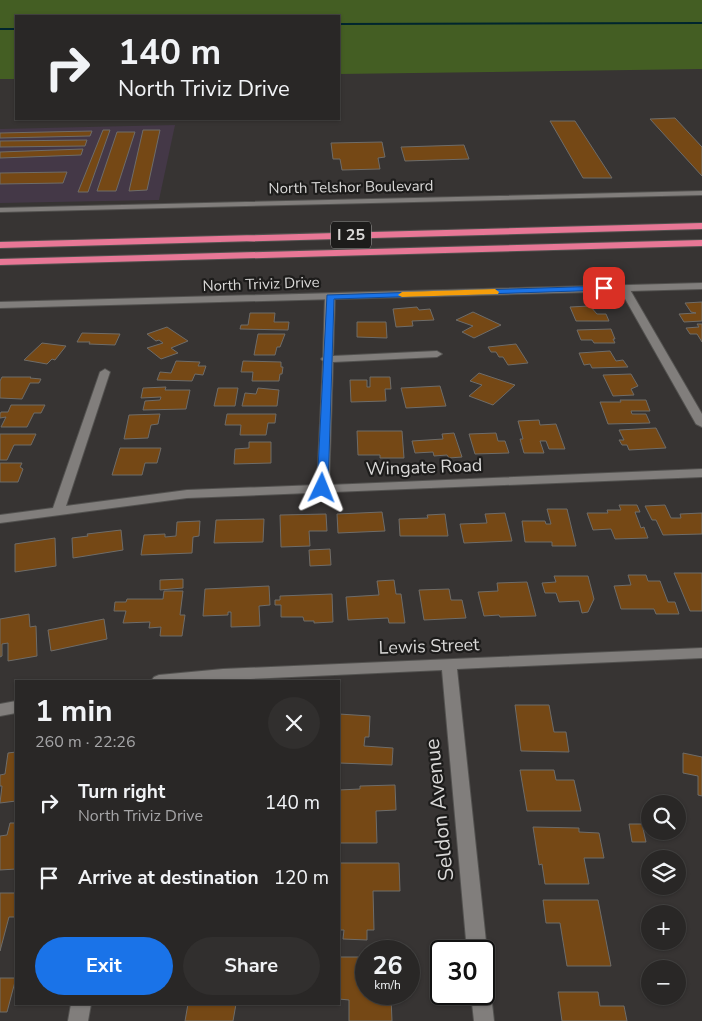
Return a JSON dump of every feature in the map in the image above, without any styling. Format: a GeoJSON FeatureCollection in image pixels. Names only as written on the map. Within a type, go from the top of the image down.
{"type":"FeatureCollection","features":[{"type":"Feature","properties":{"kind":"highway","name":"I 25"},"geometry":{"type":"LineString","coordinates":[[0,244],[702,226]]}},
{"type":"Feature","properties":{"kind":"highway","name":"I 25"},"geometry":{"type":"LineString","coordinates":[[0,262],[702,243]]}},
{"type":"Feature","properties":{"kind":"street","name":"North Telshor Boulevard"},"geometry":{"type":"LineString","coordinates":[[0,210],[702,193]]}},
{"type":"Feature","properties":{"kind":"street","name":"North Triviz Drive"},"geometry":{"type":"LineString","coordinates":[[0,305],[702,286]]}},
{"type":"Feature","properties":{"kind":"street"},"geometry":{"type":"LineString","coordinates":[[624,288],[702,424]]}},
{"type":"Feature","properties":{"kind":"street"},"geometry":{"type":"LineString","coordinates":[[322,488],[330,297]]}},
{"type":"Feature","properties":{"kind":"street"},"geometry":{"type":"LineString","coordinates":[[326,359],[437,354]]}},
{"type":"Feature","properties":{"kind":"street"},"geometry":{"type":"LineString","coordinates":[[59,510],[105,372]]}},
{"type":"Feature","properties":{"kind":"street","name":"Wingate Road"},"geometry":{"type":"LineString","coordinates":[[0,519],[187,494],[702,473]]}},
{"type":"Feature","properties":{"kind":"street","name":"Lewis Street"},"geometry":{"type":"LineString","coordinates":[[168,680],[223,674],[702,653]]}},
{"type":"Feature","properties":{"kind":"street","name":"Seldon Avenue"},"geometry":{"type":"LineString","coordinates":[[449,665],[476,940]]}},
{"type":"Feature","properties":{"kind":"street"},"geometry":{"type":"LineString","coordinates":[[0,710],[15,707]]}},
{"type":"Feature","properties":{"kind":"street"},"geometry":{"type":"LineString","coordinates":[[78,1021],[81,1005]]}},
{"type":"Feature","properties":{"kind":"street"},"geometry":{"type":"LineString","coordinates":[[482,1005],[484,1021]]}},
{"type":"Feature","properties":{"kind":"shaded area"},"geometry":{"type":"Polygon","coordinates":[[[175,125],[159,200],[0,203],[0,129],[175,125]]]}},
{"type":"Feature","properties":{"kind":"green space"},"geometry":{"type":"Polygon","coordinates":[[[0,0],[702,0],[702,69],[340,74],[340,15],[15,15],[15,79],[0,79],[0,0]]]}},
{"type":"Feature","properties":{"kind":"building"},"geometry":{"type":"Polygon","coordinates":[[[675,118],[702,147],[702,176],[650,119],[675,118]]]}},
{"type":"Feature","properties":{"kind":"building"},"geometry":{"type":"Polygon","coordinates":[[[550,121],[575,121],[612,178],[583,178],[550,121]]]}},
{"type":"Feature","properties":{"kind":"building"},"geometry":{"type":"Polygon","coordinates":[[[103,130],[110,130],[88,192],[78,192],[103,130]]]}},
{"type":"Feature","properties":{"kind":"building"},"geometry":{"type":"Polygon","coordinates":[[[143,130],[160,130],[147,190],[129,191],[143,130]]]}},
{"type":"Feature","properties":{"kind":"building"},"geometry":{"type":"Polygon","coordinates":[[[92,131],[90,136],[0,138],[0,133],[92,131]]]}},
{"type":"Feature","properties":{"kind":"building"},"geometry":{"type":"Polygon","coordinates":[[[117,132],[135,132],[116,191],[97,191],[117,132]]]}},
{"type":"Feature","properties":{"kind":"building"},"geometry":{"type":"Polygon","coordinates":[[[87,140],[85,146],[0,147],[0,141],[87,140]]]}},
{"type":"Feature","properties":{"kind":"building"},"geometry":{"type":"Polygon","coordinates":[[[382,142],[385,157],[378,158],[380,169],[342,170],[340,159],[333,159],[331,143],[382,142]]]}},
{"type":"Feature","properties":{"kind":"building"},"geometry":{"type":"Polygon","coordinates":[[[464,145],[469,159],[405,161],[401,147],[464,145]]]}},
{"type":"Feature","properties":{"kind":"building"},"geometry":{"type":"Polygon","coordinates":[[[83,149],[81,155],[0,158],[0,152],[83,149]]]}},
{"type":"Feature","properties":{"kind":"building"},"geometry":{"type":"Polygon","coordinates":[[[67,172],[63,183],[0,184],[0,173],[67,172]]]}},
{"type":"Feature","properties":{"kind":"building"},"geometry":{"type":"Polygon","coordinates":[[[702,302],[702,321],[684,322],[679,314],[696,313],[691,312],[685,303],[702,302]]]}},
{"type":"Feature","properties":{"kind":"building"},"geometry":{"type":"Polygon","coordinates":[[[590,306],[597,314],[606,314],[609,321],[576,321],[570,307],[590,306]]]}},
{"type":"Feature","properties":{"kind":"building"},"geometry":{"type":"Polygon","coordinates":[[[417,307],[419,310],[430,309],[434,320],[412,321],[413,326],[396,327],[393,309],[417,307]]]}},
{"type":"Feature","properties":{"kind":"building"},"geometry":{"type":"Polygon","coordinates":[[[473,312],[501,325],[474,338],[462,332],[473,326],[456,320],[473,312]]]}},
{"type":"Feature","properties":{"kind":"building"},"geometry":{"type":"Polygon","coordinates":[[[250,313],[275,313],[274,322],[289,322],[288,330],[240,329],[241,325],[248,325],[250,313]]]}},
{"type":"Feature","properties":{"kind":"building"},"geometry":{"type":"Polygon","coordinates":[[[357,322],[386,322],[387,338],[357,337],[357,322]]]}},
{"type":"Feature","properties":{"kind":"building"},"geometry":{"type":"Polygon","coordinates":[[[697,324],[702,324],[702,342],[697,334],[690,334],[686,328],[699,327],[697,324]]]}},
{"type":"Feature","properties":{"kind":"building"},"geometry":{"type":"Polygon","coordinates":[[[167,327],[188,341],[171,348],[178,353],[161,359],[147,348],[163,343],[159,340],[156,341],[147,334],[167,327]]]}},
{"type":"Feature","properties":{"kind":"building"},"geometry":{"type":"Polygon","coordinates":[[[611,329],[615,343],[594,343],[592,340],[581,340],[577,330],[611,329]]]}},
{"type":"Feature","properties":{"kind":"building"},"geometry":{"type":"Polygon","coordinates":[[[82,333],[120,334],[115,345],[77,342],[82,333]]]}},
{"type":"Feature","properties":{"kind":"building"},"geometry":{"type":"Polygon","coordinates":[[[258,334],[285,334],[280,347],[277,347],[275,355],[254,355],[258,334]]]}},
{"type":"Feature","properties":{"kind":"building"},"geometry":{"type":"Polygon","coordinates":[[[42,343],[66,346],[55,360],[52,359],[47,364],[24,360],[42,343]]]}},
{"type":"Feature","properties":{"kind":"building"},"geometry":{"type":"Polygon","coordinates":[[[516,344],[528,363],[508,365],[503,357],[499,357],[496,352],[491,352],[488,347],[516,344]]]}},
{"type":"Feature","properties":{"kind":"building"},"geometry":{"type":"Polygon","coordinates":[[[610,351],[616,361],[623,360],[628,367],[592,368],[590,364],[584,365],[579,353],[610,351]]]}},
{"type":"Feature","properties":{"kind":"building"},"geometry":{"type":"Polygon","coordinates":[[[176,361],[200,362],[198,366],[206,366],[203,375],[195,374],[192,381],[157,380],[160,372],[171,373],[176,361]]]}},
{"type":"Feature","properties":{"kind":"building"},"geometry":{"type":"Polygon","coordinates":[[[243,361],[281,362],[281,367],[283,367],[279,381],[252,381],[253,372],[241,372],[243,361]]]}},
{"type":"Feature","properties":{"kind":"building"},"geometry":{"type":"Polygon","coordinates":[[[479,373],[515,385],[493,405],[469,396],[482,385],[470,381],[479,373]]]}},
{"type":"Feature","properties":{"kind":"building"},"geometry":{"type":"Polygon","coordinates":[[[631,374],[638,386],[631,389],[634,395],[613,396],[603,375],[631,374]]]}},
{"type":"Feature","properties":{"kind":"building"},"geometry":{"type":"Polygon","coordinates":[[[2,377],[41,379],[39,383],[30,383],[22,399],[0,398],[0,381],[2,377]]]}},
{"type":"Feature","properties":{"kind":"building"},"geometry":{"type":"Polygon","coordinates":[[[370,377],[390,377],[391,389],[385,389],[386,401],[351,402],[350,380],[367,380],[367,387],[370,387],[370,377]]]}},
{"type":"Feature","properties":{"kind":"building"},"geometry":{"type":"Polygon","coordinates":[[[440,386],[446,406],[406,408],[401,388],[440,386]]]}},
{"type":"Feature","properties":{"kind":"building"},"geometry":{"type":"Polygon","coordinates":[[[166,387],[165,390],[190,390],[186,409],[143,410],[145,401],[160,400],[161,397],[141,398],[143,388],[166,387]]]}},
{"type":"Feature","properties":{"kind":"building"},"geometry":{"type":"Polygon","coordinates":[[[218,388],[238,388],[235,406],[214,406],[218,388]]]}},
{"type":"Feature","properties":{"kind":"building"},"geometry":{"type":"Polygon","coordinates":[[[258,388],[279,390],[277,406],[242,406],[245,393],[256,394],[258,388]]]}},
{"type":"Feature","properties":{"kind":"building"},"geometry":{"type":"Polygon","coordinates":[[[620,400],[646,400],[650,411],[631,411],[632,414],[646,414],[650,423],[608,424],[600,402],[621,402],[620,400]]]}},
{"type":"Feature","properties":{"kind":"building"},"geometry":{"type":"Polygon","coordinates":[[[11,405],[45,405],[41,413],[34,413],[27,427],[1,427],[6,417],[0,418],[0,414],[1,412],[8,412],[11,405]]]}},
{"type":"Feature","properties":{"kind":"building"},"geometry":{"type":"Polygon","coordinates":[[[160,414],[158,424],[151,425],[148,438],[124,439],[129,415],[160,414]]]}},
{"type":"Feature","properties":{"kind":"building"},"geometry":{"type":"Polygon","coordinates":[[[227,414],[276,414],[275,423],[268,423],[266,435],[240,435],[241,425],[225,425],[227,414]]]}},
{"type":"Feature","properties":{"kind":"building"},"geometry":{"type":"Polygon","coordinates":[[[539,420],[540,425],[556,424],[565,449],[549,449],[546,441],[540,441],[544,453],[524,453],[520,439],[523,439],[518,421],[539,420]]]}},
{"type":"Feature","properties":{"kind":"building"},"geometry":{"type":"Polygon","coordinates":[[[656,428],[666,448],[629,450],[627,445],[622,445],[619,440],[624,440],[619,430],[656,428]]]}},
{"type":"Feature","properties":{"kind":"building"},"geometry":{"type":"Polygon","coordinates":[[[357,431],[402,431],[404,458],[380,458],[380,455],[358,455],[357,431]]]}},
{"type":"Feature","properties":{"kind":"building"},"geometry":{"type":"Polygon","coordinates":[[[454,433],[462,457],[434,456],[433,452],[415,453],[412,441],[443,439],[442,434],[454,433]]]}},
{"type":"Feature","properties":{"kind":"building"},"geometry":{"type":"Polygon","coordinates":[[[496,433],[498,441],[505,441],[509,453],[475,454],[469,434],[496,433]]]}},
{"type":"Feature","properties":{"kind":"building"},"geometry":{"type":"Polygon","coordinates":[[[0,434],[36,434],[31,445],[14,445],[7,460],[0,460],[0,434]]]}},
{"type":"Feature","properties":{"kind":"building"},"geometry":{"type":"Polygon","coordinates":[[[249,442],[271,442],[271,463],[234,464],[235,449],[249,448],[249,442]]]}},
{"type":"Feature","properties":{"kind":"building"},"geometry":{"type":"Polygon","coordinates":[[[120,448],[161,448],[157,463],[145,463],[142,475],[112,475],[120,448]]]}},
{"type":"Feature","properties":{"kind":"building"},"geometry":{"type":"Polygon","coordinates":[[[0,463],[22,463],[20,467],[23,469],[18,482],[0,482],[0,463]]]}},
{"type":"Feature","properties":{"kind":"building"},"geometry":{"type":"Polygon","coordinates":[[[619,505],[637,505],[640,512],[635,512],[641,528],[644,527],[648,538],[615,539],[611,529],[593,530],[587,513],[608,513],[607,510],[621,510],[619,505]]]}},
{"type":"Feature","properties":{"kind":"building"},"geometry":{"type":"Polygon","coordinates":[[[665,505],[671,518],[681,518],[680,514],[702,513],[702,534],[663,535],[656,520],[652,520],[645,506],[665,505]]]}},
{"type":"Feature","properties":{"kind":"building"},"geometry":{"type":"Polygon","coordinates":[[[547,509],[567,509],[576,546],[552,546],[552,542],[525,542],[522,521],[545,521],[546,524],[551,524],[547,509]]]}},
{"type":"Feature","properties":{"kind":"building"},"geometry":{"type":"Polygon","coordinates":[[[382,512],[385,531],[338,533],[337,514],[382,512]]]}},
{"type":"Feature","properties":{"kind":"building"},"geometry":{"type":"Polygon","coordinates":[[[505,513],[512,541],[464,543],[460,524],[487,523],[485,514],[505,513]]]}},
{"type":"Feature","properties":{"kind":"building"},"geometry":{"type":"Polygon","coordinates":[[[326,514],[327,531],[309,531],[310,546],[281,547],[280,515],[326,514]]]}},
{"type":"Feature","properties":{"kind":"building"},"geometry":{"type":"Polygon","coordinates":[[[445,514],[448,536],[400,536],[399,519],[428,518],[427,515],[445,514]]]}},
{"type":"Feature","properties":{"kind":"building"},"geometry":{"type":"Polygon","coordinates":[[[264,519],[263,542],[214,543],[216,520],[264,519]]]}},
{"type":"Feature","properties":{"kind":"building"},"geometry":{"type":"Polygon","coordinates":[[[200,521],[199,536],[193,537],[192,553],[141,555],[144,535],[165,534],[165,537],[176,536],[177,522],[200,521]]]}},
{"type":"Feature","properties":{"kind":"building"},"geometry":{"type":"Polygon","coordinates":[[[121,530],[123,550],[73,558],[72,538],[88,536],[87,534],[121,530]]]}},
{"type":"Feature","properties":{"kind":"building"},"geometry":{"type":"Polygon","coordinates":[[[55,538],[56,566],[15,572],[15,544],[55,538]]]}},
{"type":"Feature","properties":{"kind":"building"},"geometry":{"type":"Polygon","coordinates":[[[330,549],[331,565],[310,566],[309,550],[330,549]]]}},
{"type":"Feature","properties":{"kind":"building"},"geometry":{"type":"Polygon","coordinates":[[[674,573],[702,573],[702,611],[690,611],[674,573]]]}},
{"type":"Feature","properties":{"kind":"building"},"geometry":{"type":"Polygon","coordinates":[[[628,575],[646,575],[648,581],[660,581],[668,602],[675,602],[679,614],[656,614],[654,609],[621,609],[614,586],[631,585],[628,575]]]}},
{"type":"Feature","properties":{"kind":"building"},"geometry":{"type":"Polygon","coordinates":[[[554,576],[588,576],[594,599],[588,612],[582,613],[579,601],[559,602],[556,593],[545,593],[542,583],[556,582],[554,576]]]}},
{"type":"Feature","properties":{"kind":"building"},"geometry":{"type":"Polygon","coordinates":[[[183,579],[183,588],[160,590],[160,580],[183,579]]]}},
{"type":"Feature","properties":{"kind":"building"},"geometry":{"type":"Polygon","coordinates":[[[394,580],[396,594],[401,594],[405,623],[389,623],[388,618],[348,620],[346,597],[379,595],[377,581],[394,580]]]}},
{"type":"Feature","properties":{"kind":"building"},"geometry":{"type":"Polygon","coordinates":[[[527,582],[536,616],[484,616],[478,592],[498,591],[497,583],[527,582]]]}},
{"type":"Feature","properties":{"kind":"building"},"geometry":{"type":"Polygon","coordinates":[[[269,586],[270,605],[259,606],[260,626],[231,627],[231,612],[228,612],[228,615],[203,616],[205,589],[269,586]]]}},
{"type":"Feature","properties":{"kind":"building"},"geometry":{"type":"Polygon","coordinates":[[[449,589],[451,600],[462,600],[466,618],[424,620],[419,590],[449,589]]]}},
{"type":"Feature","properties":{"kind":"building"},"geometry":{"type":"Polygon","coordinates":[[[164,591],[183,591],[180,615],[185,615],[182,636],[160,636],[161,627],[149,628],[150,622],[123,623],[126,611],[114,611],[115,602],[126,602],[127,599],[163,599],[164,591]]]}},
{"type":"Feature","properties":{"kind":"building"},"geometry":{"type":"Polygon","coordinates":[[[332,594],[333,622],[314,623],[314,621],[304,621],[303,617],[281,617],[281,605],[275,605],[275,600],[280,600],[280,596],[332,594]]]}},
{"type":"Feature","properties":{"kind":"building"},"geometry":{"type":"Polygon","coordinates":[[[29,614],[30,627],[36,626],[37,656],[8,661],[8,643],[2,644],[2,656],[0,657],[0,619],[29,614]]]}},
{"type":"Feature","properties":{"kind":"building"},"geometry":{"type":"Polygon","coordinates":[[[104,619],[107,639],[51,651],[48,630],[104,619]]]}},
{"type":"Feature","properties":{"kind":"building"},"geometry":{"type":"Polygon","coordinates":[[[515,705],[549,705],[554,732],[566,732],[569,752],[521,751],[515,705]]]}},
{"type":"Feature","properties":{"kind":"building"},"geometry":{"type":"Polygon","coordinates":[[[340,714],[370,716],[369,737],[365,737],[364,746],[393,748],[392,765],[340,763],[340,714]]]}},
{"type":"Feature","properties":{"kind":"building"},"geometry":{"type":"Polygon","coordinates":[[[15,752],[15,801],[0,803],[2,786],[0,786],[0,775],[5,774],[8,753],[15,752]]]}},
{"type":"Feature","properties":{"kind":"building"},"geometry":{"type":"Polygon","coordinates":[[[683,753],[702,757],[702,796],[698,795],[698,776],[683,773],[683,753]]]}},
{"type":"Feature","properties":{"kind":"building"},"geometry":{"type":"Polygon","coordinates":[[[520,770],[554,770],[556,780],[574,780],[581,811],[527,811],[520,770]]]}},
{"type":"Feature","properties":{"kind":"building"},"geometry":{"type":"Polygon","coordinates":[[[395,785],[396,810],[376,811],[377,843],[340,843],[340,790],[360,789],[360,786],[395,785]]]}},
{"type":"Feature","properties":{"kind":"building"},"geometry":{"type":"Polygon","coordinates":[[[10,823],[15,823],[15,869],[0,870],[0,836],[7,835],[10,823]]]}},
{"type":"Feature","properties":{"kind":"building"},"geometry":{"type":"Polygon","coordinates":[[[629,824],[641,824],[641,840],[646,840],[646,842],[632,842],[629,824]]]}},
{"type":"Feature","properties":{"kind":"building"},"geometry":{"type":"Polygon","coordinates":[[[533,827],[579,828],[579,832],[599,833],[604,858],[584,858],[589,884],[545,884],[542,864],[539,865],[533,827]]]}},
{"type":"Feature","properties":{"kind":"building"},"geometry":{"type":"Polygon","coordinates":[[[340,863],[399,863],[400,891],[373,891],[374,930],[367,930],[367,940],[343,939],[344,930],[340,930],[340,863]]]}},
{"type":"Feature","properties":{"kind":"building"},"geometry":{"type":"Polygon","coordinates":[[[0,893],[15,893],[15,917],[9,917],[0,951],[0,893]]]}},
{"type":"Feature","properties":{"kind":"building"},"geometry":{"type":"Polygon","coordinates":[[[543,900],[598,900],[611,966],[567,966],[560,923],[546,923],[543,900]]]}},
{"type":"Feature","properties":{"kind":"building"},"geometry":{"type":"Polygon","coordinates":[[[340,957],[355,957],[355,1005],[391,1005],[392,1021],[349,1021],[349,1000],[340,999],[340,957]]]}},
{"type":"Feature","properties":{"kind":"building"},"geometry":{"type":"Polygon","coordinates":[[[0,978],[15,978],[7,1012],[0,1012],[0,978]]]}},
{"type":"Feature","properties":{"kind":"building"},"geometry":{"type":"Polygon","coordinates":[[[558,992],[598,992],[600,1006],[624,1006],[627,1021],[562,1021],[558,992]]]}},
{"type":"Feature","properties":{"kind":"building"},"geometry":{"type":"Polygon","coordinates":[[[188,1005],[236,1005],[233,1021],[185,1021],[188,1005]]]}},
{"type":"Feature","properties":{"kind":"waterway"},"geometry":{"type":"LineString","coordinates":[[340,24],[702,23]]}},
{"type":"Feature","properties":{"kind":"waterway"},"geometry":{"type":"LineString","coordinates":[[0,29],[15,29]]}},
{"type":"Feature","properties":{"kind":"slow traffic"},"geometry":{"type":"LineString","coordinates":[[402,295],[495,292]]}},
{"type":"Feature","properties":{"kind":"route"},"geometry":{"type":"LineString","coordinates":[[322,488],[330,297],[604,288]]}}]}
